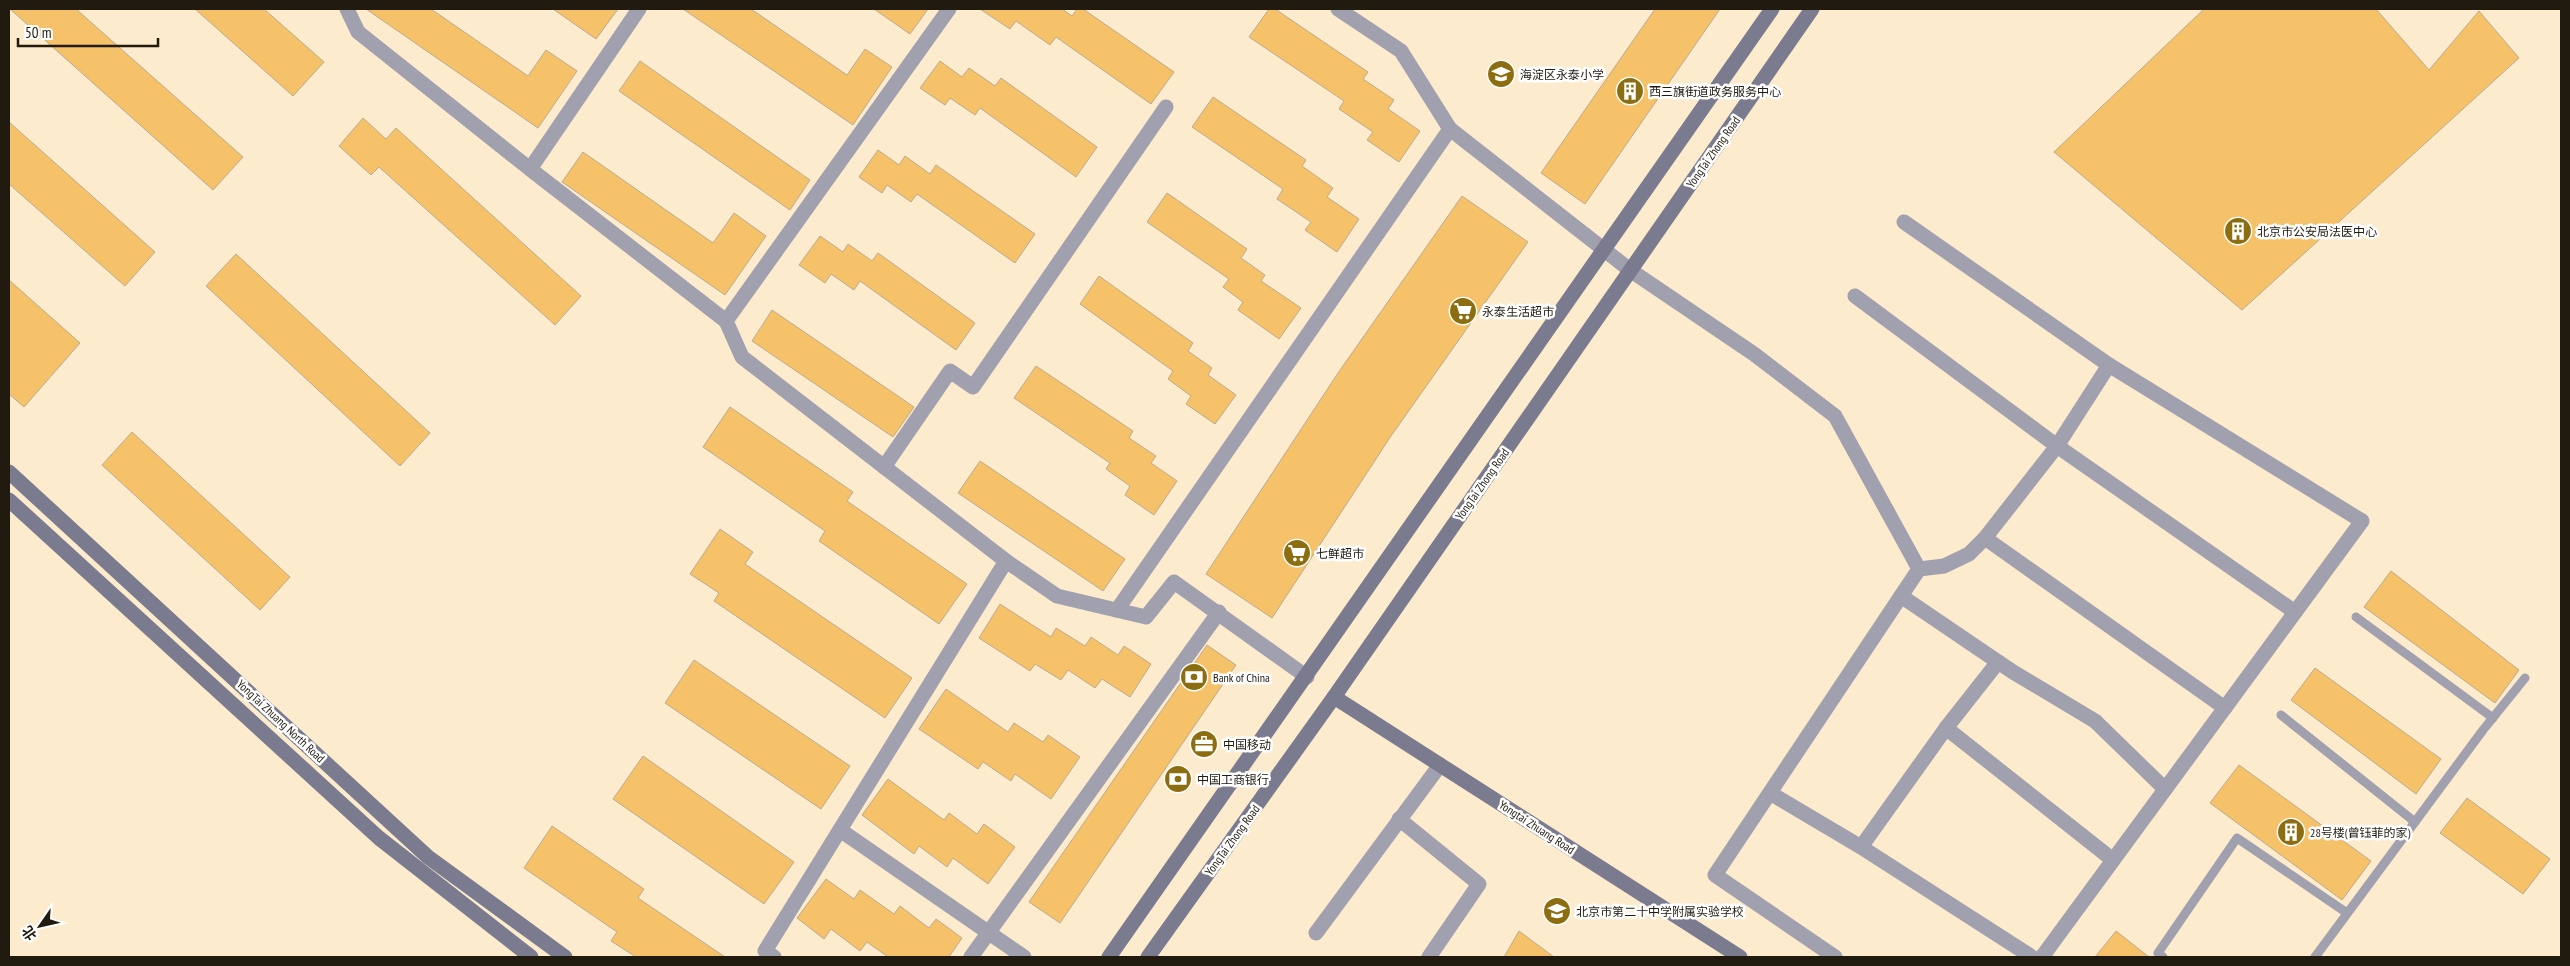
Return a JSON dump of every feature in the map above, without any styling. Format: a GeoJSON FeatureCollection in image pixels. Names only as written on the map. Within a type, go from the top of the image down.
{"type":"FeatureCollection","features":[{"type":"Feature","properties":{"kind":"main road"},"geometry":{"type":"LineString","coordinates":[[1109,957],[1307,677],[1772,9]]}},
{"type":"Feature","properties":{"kind":"main road","name":"YongTai Zhong Road"},"geometry":{"type":"LineString","coordinates":[[1148,957],[1334,697],[1812,9]]}},
{"type":"Feature","properties":{"kind":"main road","name":"YongTai Zhuang North Road"},"geometry":{"type":"LineString","coordinates":[[9,472],[428,857],[565,957]]}},
{"type":"Feature","properties":{"kind":"main road","name":"YongTai Zhuang North Road"},"geometry":{"type":"LineString","coordinates":[[9,500],[379,838],[531,957]]}},
{"type":"Feature","properties":{"kind":"main road","name":"Yongtai Zhuang Road"},"geometry":{"type":"LineString","coordinates":[[1334,697],[1740,957]]}},
{"type":"Feature","properties":{"kind":"street"},"geometry":{"type":"LineString","coordinates":[[347,9],[358,32],[530,169],[726,321],[742,356],[1006,561],[1057,596],[1146,618],[1174,582],[1219,612],[1307,677]]}},
{"type":"Feature","properties":{"kind":"street"},"geometry":{"type":"LineString","coordinates":[[530,169],[639,9]]}},
{"type":"Feature","properties":{"kind":"street"},"geometry":{"type":"LineString","coordinates":[[726,321],[949,9]]}},
{"type":"Feature","properties":{"kind":"street"},"geometry":{"type":"LineString","coordinates":[[1338,9],[1401,51],[1450,129],[1605,248],[1630,270],[1754,354],[1835,416],[1919,568]]}},
{"type":"Feature","properties":{"kind":"street"},"geometry":{"type":"LineString","coordinates":[[884,467],[950,370],[973,387],[1166,107]]}},
{"type":"Feature","properties":{"kind":"street"},"geometry":{"type":"LineString","coordinates":[[1117,610],[1450,129]]}},
{"type":"Feature","properties":{"kind":"street"},"geometry":{"type":"LineString","coordinates":[[1904,222],[2108,365],[2362,521],[2042,957]]}},
{"type":"Feature","properties":{"kind":"street"},"geometry":{"type":"LineString","coordinates":[[1855,296],[2057,446],[2295,612]]}},
{"type":"Feature","properties":{"kind":"street"},"geometry":{"type":"LineString","coordinates":[[1919,568],[1944,566],[1969,554],[1985,538],[2057,446],[2108,365]]}},
{"type":"Feature","properties":{"kind":"street"},"geometry":{"type":"LineString","coordinates":[[1985,538],[2225,708]]}},
{"type":"Feature","properties":{"kind":"street"},"geometry":{"type":"LineString","coordinates":[[774,957],[765,951],[1006,561]]}},
{"type":"Feature","properties":{"kind":"street"},"geometry":{"type":"LineString","coordinates":[[1835,957],[1715,875],[1919,568]]}},
{"type":"Feature","properties":{"kind":"street"},"geometry":{"type":"LineString","coordinates":[[1901,596],[1998,662],[2095,721],[2165,790]]}},
{"type":"Feature","properties":{"kind":"street"},"geometry":{"type":"LineString","coordinates":[[972,957],[1219,612]]}},
{"type":"Feature","properties":{"kind":"street"},"geometry":{"type":"LineString","coordinates":[[1861,847],[1946,728],[1998,662]]}},
{"type":"Feature","properties":{"kind":"street"},"geometry":{"type":"LineString","coordinates":[[1946,728],[2113,860]]}},
{"type":"Feature","properties":{"kind":"street"},"geometry":{"type":"LineString","coordinates":[[1316,933],[1440,765]]}},
{"type":"Feature","properties":{"kind":"street"},"geometry":{"type":"LineString","coordinates":[[1770,793],[1861,847],[2032,957]]}},
{"type":"Feature","properties":{"kind":"street"},"geometry":{"type":"LineString","coordinates":[[1399,819],[1479,884],[1429,957]]}},
{"type":"Feature","properties":{"kind":"street"},"geometry":{"type":"LineString","coordinates":[[840,830],[991,932],[1024,957]]}},
{"type":"Feature","properties":{"kind":"lane"},"geometry":{"type":"LineString","coordinates":[[2356,618],[2493,718]]}},
{"type":"Feature","properties":{"kind":"lane"},"geometry":{"type":"LineString","coordinates":[[2314,957],[2493,718],[2526,678]]}},
{"type":"Feature","properties":{"kind":"lane"},"geometry":{"type":"LineString","coordinates":[[2281,715],[2415,822]]}},
{"type":"Feature","properties":{"kind":"lane"},"geometry":{"type":"LineString","coordinates":[[2164,957],[2158,953],[2237,838],[2347,913]]}},
{"type":"Feature","properties":{"kind":"building"},"geometry":{"type":"Polygon","coordinates":[[[10,9],[76,9],[243,157],[213,190],[10,9]]]}},
{"type":"Feature","properties":{"kind":"building"},"geometry":{"type":"Polygon","coordinates":[[[195,9],[264,9],[324,62],[293,96],[195,9]]]}},
{"type":"Feature","properties":{"kind":"building"},"geometry":{"type":"Polygon","coordinates":[[[366,9],[431,9],[528,76],[546,50],[577,71],[538,128],[366,9]]]}},
{"type":"Feature","properties":{"kind":"building"},"geometry":{"type":"Polygon","coordinates":[[[553,9],[618,9],[596,39],[553,9]]]}},
{"type":"Feature","properties":{"kind":"building"},"geometry":{"type":"Polygon","coordinates":[[[683,9],[751,9],[847,75],[865,49],[892,67],[853,125],[683,9]]]}},
{"type":"Feature","properties":{"kind":"building"},"geometry":{"type":"Polygon","coordinates":[[[874,9],[928,9],[910,34],[874,9]]]}},
{"type":"Feature","properties":{"kind":"building"},"geometry":{"type":"Polygon","coordinates":[[[980,9],[1062,9],[1072,16],[1077,9],[1083,9],[1174,72],[1151,104],[1056,37],[1050,45],[1016,21],[1010,29],[980,9]]]}},
{"type":"Feature","properties":{"kind":"building"},"geometry":{"type":"Polygon","coordinates":[[[1269,9],[1275,9],[1368,72],[1363,79],[1394,100],[1388,109],[1420,131],[1399,162],[1367,140],[1373,132],[1339,109],[1344,101],[1249,37],[1269,9]]]}},
{"type":"Feature","properties":{"kind":"building","name":"西三旗街道政务服务中心"},"geometry":{"type":"Polygon","coordinates":[[[1655,9],[1720,9],[1585,204],[1541,173],[1655,9]]]}},
{"type":"Feature","properties":{"kind":"building","name":"北京市公安局法医中心"},"geometry":{"type":"Polygon","coordinates":[[[2204,9],[2376,9],[2429,70],[2479,11],[2519,58],[2242,310],[2054,152],[2204,9]]]}},
{"type":"Feature","properties":{"kind":"building"},"geometry":{"type":"Polygon","coordinates":[[[640,61],[810,180],[790,210],[619,91],[640,61]]]}},
{"type":"Feature","properties":{"kind":"building"},"geometry":{"type":"Polygon","coordinates":[[[940,61],[962,77],[969,68],[995,86],[1001,78],[1097,147],[1076,177],[980,108],[975,115],[950,98],[945,105],[920,88],[940,61]]]}},
{"type":"Feature","properties":{"kind":"building"},"geometry":{"type":"Polygon","coordinates":[[[1213,97],[1306,160],[1302,166],[1333,188],[1327,197],[1359,219],[1337,252],[1305,230],[1311,222],[1277,199],[1283,189],[1192,127],[1213,97]]]}},
{"type":"Feature","properties":{"kind":"building"},"geometry":{"type":"Polygon","coordinates":[[[363,118],[386,139],[396,128],[581,296],[555,325],[379,167],[371,175],[339,146],[363,118]]]}},
{"type":"Feature","properties":{"kind":"building"},"geometry":{"type":"Polygon","coordinates":[[[9,122],[155,252],[125,286],[9,184],[9,122]]]}},
{"type":"Feature","properties":{"kind":"building"},"geometry":{"type":"Polygon","coordinates":[[[878,150],[899,165],[905,156],[930,174],[936,165],[1035,234],[1015,263],[917,194],[911,202],[887,185],[882,193],[859,177],[878,150]]]}},
{"type":"Feature","properties":{"kind":"building"},"geometry":{"type":"Polygon","coordinates":[[[583,152],[713,243],[734,213],[766,236],[725,295],[562,182],[583,152]]]}},
{"type":"Feature","properties":{"kind":"building"},"geometry":{"type":"Polygon","coordinates":[[[1167,193],[1247,249],[1241,258],[1265,275],[1261,281],[1301,308],[1279,339],[1238,310],[1243,302],[1223,287],[1229,279],[1147,222],[1167,193]]]}},
{"type":"Feature","properties":{"kind":"building"},"geometry":{"type":"Polygon","coordinates":[[[1462,196],[1528,242],[1391,436],[1272,618],[1206,574],[1338,373],[1462,196]]]}},
{"type":"Feature","properties":{"kind":"building"},"geometry":{"type":"Polygon","coordinates":[[[820,236],[843,252],[848,244],[872,261],[878,253],[975,323],[956,350],[860,281],[854,290],[831,274],[825,283],[799,265],[820,236]]]}},
{"type":"Feature","properties":{"kind":"building"},"geometry":{"type":"Polygon","coordinates":[[[236,254],[430,433],[400,466],[206,286],[236,254]]]}},
{"type":"Feature","properties":{"kind":"building"},"geometry":{"type":"Polygon","coordinates":[[[1099,276],[1193,343],[1188,351],[1212,368],[1208,375],[1236,395],[1215,424],[1186,404],[1191,396],[1168,379],[1173,371],[1080,304],[1099,276]]]}},
{"type":"Feature","properties":{"kind":"building"},"geometry":{"type":"Polygon","coordinates":[[[9,280],[80,343],[24,407],[9,394],[9,280]]]}},
{"type":"Feature","properties":{"kind":"building"},"geometry":{"type":"Polygon","coordinates":[[[772,310],[914,407],[893,437],[752,341],[772,310]]]}},
{"type":"Feature","properties":{"kind":"building"},"geometry":{"type":"Polygon","coordinates":[[[1036,366],[1133,431],[1129,438],[1156,456],[1151,463],[1177,481],[1154,515],[1125,495],[1130,486],[1106,469],[1110,463],[1014,398],[1036,366]]]}},
{"type":"Feature","properties":{"kind":"building"},"geometry":{"type":"Polygon","coordinates":[[[730,407],[853,492],[847,501],[967,584],[939,624],[819,541],[825,531],[703,447],[730,407]]]}},
{"type":"Feature","properties":{"kind":"building"},"geometry":{"type":"Polygon","coordinates":[[[132,432],[290,577],[260,610],[102,465],[132,432]]]}},
{"type":"Feature","properties":{"kind":"building"},"geometry":{"type":"Polygon","coordinates":[[[980,461],[1125,559],[1103,591],[958,493],[980,461]]]}},
{"type":"Feature","properties":{"kind":"building"},"geometry":{"type":"Polygon","coordinates":[[[720,529],[753,552],[745,564],[912,678],[885,718],[714,601],[719,593],[690,574],[720,529]]]}},
{"type":"Feature","properties":{"kind":"building"},"geometry":{"type":"Polygon","coordinates":[[[2391,571],[2519,670],[2495,703],[2364,607],[2391,571]]]}},
{"type":"Feature","properties":{"kind":"building"},"geometry":{"type":"Polygon","coordinates":[[[1000,604],[1051,637],[1056,628],[1085,646],[1091,637],[1118,655],[1124,646],[1151,664],[1130,697],[1102,679],[1095,688],[1068,670],[1061,680],[1035,664],[1030,671],[979,638],[1000,604]]]}},
{"type":"Feature","properties":{"kind":"building"},"geometry":{"type":"Polygon","coordinates":[[[1207,645],[1236,665],[1060,923],[1029,902],[1207,645]]]}},
{"type":"Feature","properties":{"kind":"building"},"geometry":{"type":"Polygon","coordinates":[[[694,660],[850,766],[821,809],[665,703],[694,660]]]}},
{"type":"Feature","properties":{"kind":"building"},"geometry":{"type":"Polygon","coordinates":[[[2315,668],[2441,759],[2416,794],[2291,700],[2315,668]]]}},
{"type":"Feature","properties":{"kind":"building"},"geometry":{"type":"Polygon","coordinates":[[[946,689],[1008,732],[1014,723],[1043,742],[1048,735],[1080,757],[1051,799],[1015,774],[1011,781],[983,762],[978,769],[919,729],[946,689]]]}},
{"type":"Feature","properties":{"kind":"building"},"geometry":{"type":"Polygon","coordinates":[[[643,756],[794,862],[764,904],[613,799],[643,756]]]}},
{"type":"Feature","properties":{"kind":"building","name":"28号楼(曾钰菲的家)"},"geometry":{"type":"Polygon","coordinates":[[[2239,765],[2371,861],[2342,900],[2210,803],[2239,765]]]}},
{"type":"Feature","properties":{"kind":"building"},"geometry":{"type":"Polygon","coordinates":[[[888,779],[944,820],[949,813],[977,834],[984,824],[1015,847],[988,884],[953,858],[947,867],[919,846],[914,854],[862,815],[888,779]]]}},
{"type":"Feature","properties":{"kind":"building"},"geometry":{"type":"Polygon","coordinates":[[[2467,798],[2550,859],[2523,894],[2440,833],[2467,798]]]}},
{"type":"Feature","properties":{"kind":"building"},"geometry":{"type":"Polygon","coordinates":[[[552,826],[644,889],[638,898],[725,957],[636,957],[611,941],[617,932],[524,868],[552,826]]]}},
{"type":"Feature","properties":{"kind":"building"},"geometry":{"type":"Polygon","coordinates":[[[826,879],[854,899],[860,890],[894,914],[900,906],[929,928],[936,919],[962,938],[949,957],[888,957],[867,942],[860,951],[831,929],[824,939],[797,918],[826,879]]]}},
{"type":"Feature","properties":{"kind":"building"},"geometry":{"type":"Polygon","coordinates":[[[1519,931],[1554,957],[1504,957],[1519,931]]]}},
{"type":"Feature","properties":{"kind":"building"},"geometry":{"type":"Polygon","coordinates":[[[2116,931],[2149,957],[2095,957],[2116,931]]]}},
{"type":"Feature","properties":{"kind":"place","name":"海淀区永泰小学"},"geometry":{"type":"Point","coordinates":[1501,74]}},
{"type":"Feature","properties":{"kind":"place","name":"西三旗街道政务服务中心"},"geometry":{"type":"Point","coordinates":[1630,91]}},
{"type":"Feature","properties":{"kind":"place","name":"北京市公安局法医中心"},"geometry":{"type":"Point","coordinates":[2238,231]}},
{"type":"Feature","properties":{"kind":"place","name":"永泰生活超市"},"geometry":{"type":"Point","coordinates":[1463,311]}},
{"type":"Feature","properties":{"kind":"place","name":"七鲜超市"},"geometry":{"type":"Point","coordinates":[1297,553]}},
{"type":"Feature","properties":{"kind":"place","name":"Bank of China"},"geometry":{"type":"Point","coordinates":[1194,677]}},
{"type":"Feature","properties":{"kind":"place","name":"中国移动"},"geometry":{"type":"Point","coordinates":[1204,744]}},
{"type":"Feature","properties":{"kind":"place","name":"中国工商银行"},"geometry":{"type":"Point","coordinates":[1178,779]}},
{"type":"Feature","properties":{"kind":"place","name":"28号楼(曾钰菲的家)"},"geometry":{"type":"Point","coordinates":[2291,832]}},
{"type":"Feature","properties":{"kind":"place","name":"北京市第二十中学附属实验学校"},"geometry":{"type":"Point","coordinates":[1557,911]}}]}
